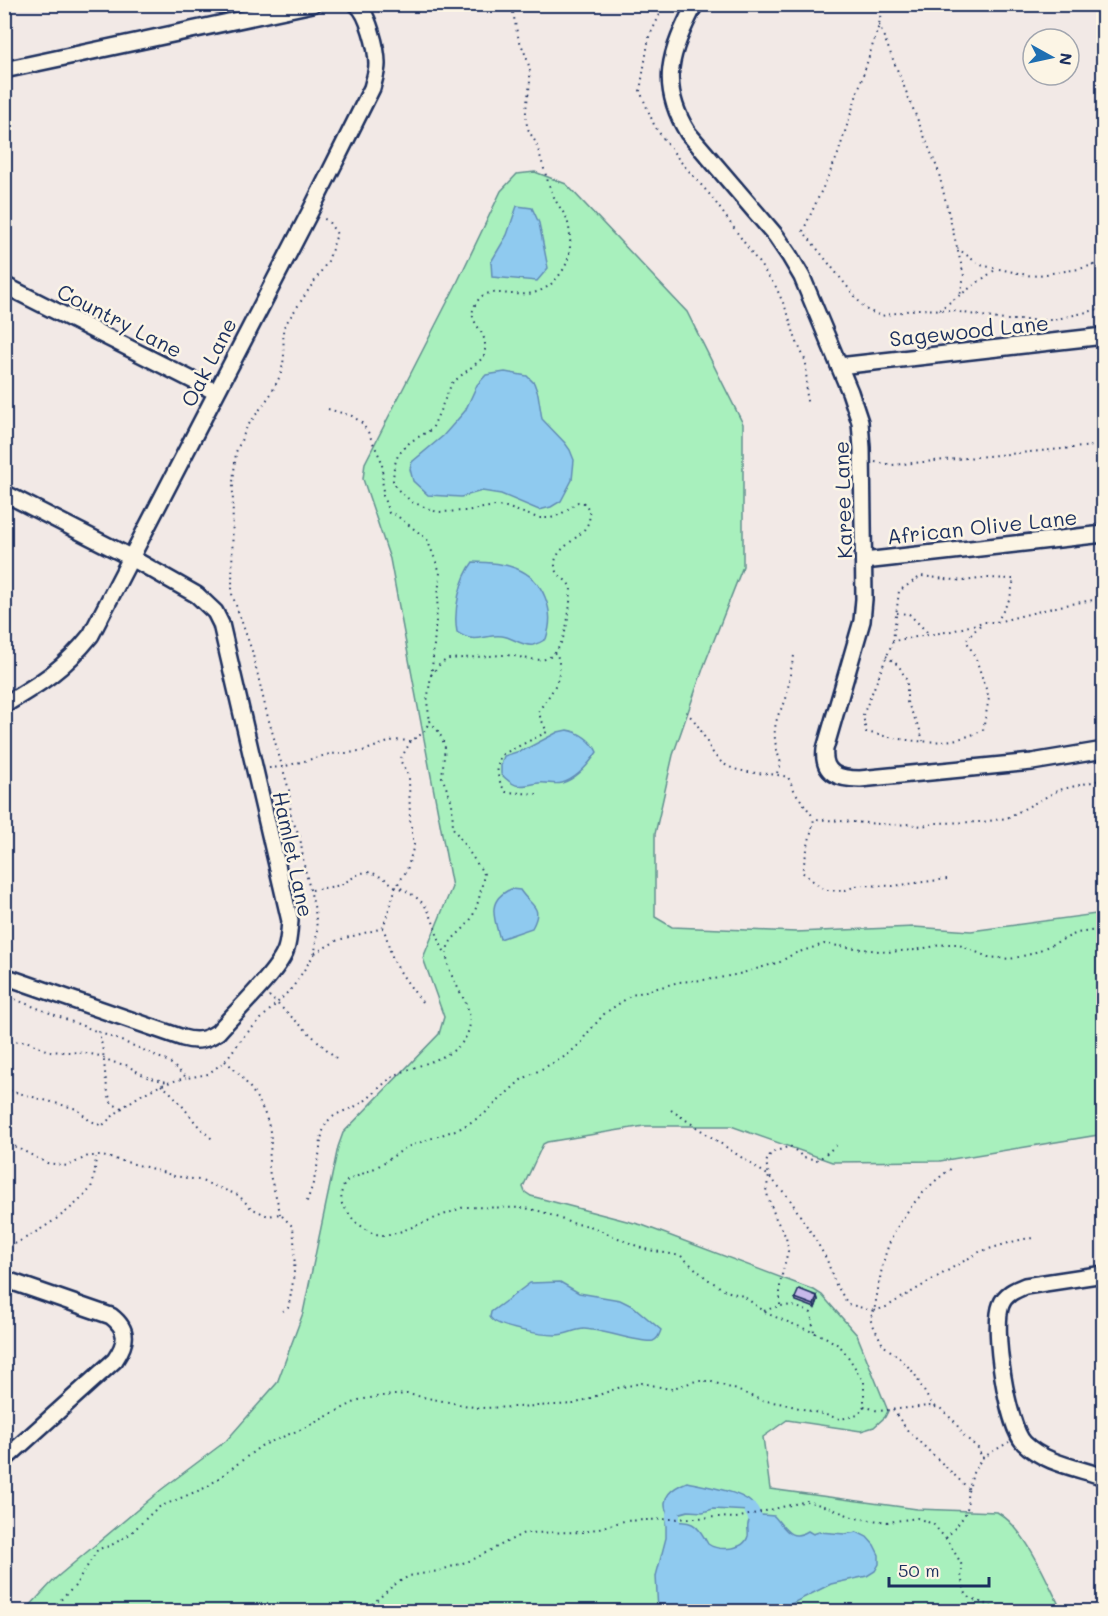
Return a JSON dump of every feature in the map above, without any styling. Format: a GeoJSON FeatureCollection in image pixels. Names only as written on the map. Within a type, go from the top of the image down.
{"type":"FeatureCollection","features":[{"type":"Feature","properties":{"kind":"street"},"geometry":{"type":"LineString","coordinates":[[4,70],[313,4]]}},
{"type":"Feature","properties":{"kind":"street","name":"Oak Lane"},"geometry":{"type":"LineString","coordinates":[[4,705],[51,676],[78,652],[91,635],[311,210],[372,88],[377,68],[375,48],[366,15],[356,4]]}},
{"type":"Feature","properties":{"kind":"street","name":"Karee Lane"},"geometry":{"type":"LineString","coordinates":[[695,4],[684,25],[671,63],[669,82],[677,116],[688,133],[776,236],[789,255],[802,277],[860,422],[863,461],[864,599],[862,621],[825,748],[824,757],[831,772],[842,778],[874,778],[1032,762],[1104,750]]}},
{"type":"Feature","properties":{"kind":"street","name":"Country Lane"},"geometry":{"type":"LineString","coordinates":[[4,285],[216,392]]}},
{"type":"Feature","properties":{"kind":"street","name":"Sagewood Lane"},"geometry":{"type":"LineString","coordinates":[[839,366],[1104,336]]}},
{"type":"Feature","properties":{"kind":"street","name":"Hamlet Lane"},"geometry":{"type":"LineString","coordinates":[[4,493],[197,595],[215,612],[221,624],[290,921],[286,951],[276,966],[218,1032],[208,1038],[192,1041],[4,976]]}},
{"type":"Feature","properties":{"kind":"street","name":"African Olive Lane"},"geometry":{"type":"LineString","coordinates":[[864,561],[1104,534]]}},
{"type":"Feature","properties":{"kind":"street"},"geometry":{"type":"LineString","coordinates":[[1104,1274],[1025,1286],[1005,1297],[1001,1304],[997,1330],[1010,1411],[1018,1436],[1039,1454],[1104,1477]]}},
{"type":"Feature","properties":{"kind":"street"},"geometry":{"type":"LineString","coordinates":[[4,1279],[111,1316],[124,1331],[124,1341],[116,1360],[4,1460]]}},
{"type":"Feature","properties":{"kind":"path"},"geometry":{"type":"LineString","coordinates":[[431,675],[448,658],[505,655],[543,659],[556,652],[566,629],[571,588],[568,582],[560,578],[555,561],[560,551],[577,538],[589,522],[589,509],[585,503],[578,502],[551,518],[538,518],[506,507],[495,506],[466,511],[436,512],[412,502],[396,488],[393,481],[394,466],[398,455],[410,442],[432,429],[452,382],[483,357],[486,342],[476,327],[472,314],[477,301],[483,294],[492,292],[517,296],[543,291],[564,270],[568,256],[570,241],[566,218],[555,199],[535,141],[527,127],[526,100],[531,75],[511,6],[517,4]]}},
{"type":"Feature","properties":{"kind":"path"},"geometry":{"type":"LineString","coordinates":[[882,4],[879,25],[837,157],[803,231],[865,309],[881,316],[917,309],[1004,320],[1053,320],[1104,308]]}},
{"type":"Feature","properties":{"kind":"path"},"geometry":{"type":"LineString","coordinates":[[1096,4],[1104,10]]}},
{"type":"Feature","properties":{"kind":"path"},"geometry":{"type":"LineString","coordinates":[[879,25],[938,170],[964,276],[960,295]]}},
{"type":"Feature","properties":{"kind":"path"},"geometry":{"type":"LineString","coordinates":[[957,248],[980,266],[1032,276],[1053,274],[1104,262]]}},
{"type":"Feature","properties":{"kind":"path"},"geometry":{"type":"LineString","coordinates":[[1092,265],[1104,270]]}},
{"type":"Feature","properties":{"kind":"path"},"geometry":{"type":"LineString","coordinates":[[764,268],[776,287],[788,315],[795,340],[807,362],[807,402]]}},
{"type":"Feature","properties":{"kind":"path"},"geometry":{"type":"LineString","coordinates":[[939,310],[997,269]]}},
{"type":"Feature","properties":{"kind":"path"},"geometry":{"type":"LineString","coordinates":[[328,409],[352,416],[361,422],[368,432],[382,462],[383,496],[389,513],[396,515],[427,538],[440,572],[441,582],[435,619],[431,675],[426,702],[430,721],[439,732],[445,746],[442,777],[452,802],[453,828],[484,874],[476,907],[469,922],[448,944],[446,954]]}},
{"type":"Feature","properties":{"kind":"path"},"geometry":{"type":"LineString","coordinates":[[863,461],[892,465],[1104,445]]}},
{"type":"Feature","properties":{"kind":"path"},"geometry":{"type":"LineString","coordinates":[[983,622],[966,640],[976,659],[989,698],[983,730],[971,736],[934,743],[909,741],[866,732],[863,715],[892,641],[899,591],[921,576],[963,581],[987,578],[1014,579],[1010,598],[997,622]]}},
{"type":"Feature","properties":{"kind":"path"},"geometry":{"type":"LineString","coordinates":[[892,641],[952,631],[983,622],[997,622],[1060,606],[1104,598]]}},
{"type":"Feature","properties":{"kind":"path"},"geometry":{"type":"LineString","coordinates":[[897,613],[909,614],[930,635]]}},
{"type":"Feature","properties":{"kind":"path"},"geometry":{"type":"LineString","coordinates":[[537,794],[506,792],[499,779],[498,764],[501,755],[547,732],[538,712],[560,675],[561,664],[556,652]]}},
{"type":"Feature","properties":{"kind":"path"},"geometry":{"type":"LineString","coordinates":[[777,773],[781,763],[775,748],[775,732],[779,714],[784,708],[794,656]]}},
{"type":"Feature","properties":{"kind":"path"},"geometry":{"type":"LineString","coordinates":[[886,656],[899,666],[907,681],[907,702],[920,729],[923,742]]}},
{"type":"Feature","properties":{"kind":"path"},"geometry":{"type":"LineString","coordinates":[[686,712],[698,725],[718,759],[740,770],[760,774],[777,773],[788,777],[795,792],[814,819],[802,872],[819,886],[827,890],[843,891],[859,885],[893,886],[948,879]]}},
{"type":"Feature","properties":{"kind":"path"},"geometry":{"type":"LineString","coordinates":[[422,1002],[407,983],[393,959],[383,928],[396,887],[406,870],[414,845],[410,820],[409,777],[400,760],[411,741],[423,733],[430,721]]}},
{"type":"Feature","properties":{"kind":"path"},"geometry":{"type":"LineString","coordinates":[[255,770],[282,767],[330,754],[360,752],[394,740],[411,741]]}},
{"type":"Feature","properties":{"kind":"path"},"geometry":{"type":"LineString","coordinates":[[814,819],[922,826],[936,823],[982,822],[1008,818],[1059,790],[1104,779]]}},
{"type":"Feature","properties":{"kind":"path"},"geometry":{"type":"LineString","coordinates":[[306,1204],[312,1188],[322,1135],[327,1122],[336,1115],[360,1104],[393,1077],[449,1053],[463,1042],[470,1026],[469,1006],[452,977],[446,954],[439,943],[430,909],[410,893],[371,872],[360,873],[341,885],[311,890]]}},
{"type":"Feature","properties":{"kind":"path"},"geometry":{"type":"LineString","coordinates":[[315,953],[338,940],[383,928]]}},
{"type":"Feature","properties":{"kind":"path"},"geometry":{"type":"LineString","coordinates":[[48,1611],[75,1586],[98,1549],[110,1546],[130,1534],[157,1508],[207,1487],[261,1446],[304,1428],[359,1400],[407,1394],[479,1407],[574,1404],[618,1388],[642,1383],[670,1389],[696,1381],[709,1381],[761,1400],[841,1419],[858,1415],[864,1406],[864,1382],[840,1346],[814,1332],[764,1311],[743,1296],[726,1291],[706,1278],[681,1256],[634,1246],[590,1226],[571,1223],[525,1208],[464,1207],[389,1235],[372,1233],[355,1222],[344,1208],[341,1194],[343,1187],[347,1181],[377,1167],[406,1147],[461,1128],[483,1115],[521,1080],[576,1049],[605,1013],[632,995],[679,982],[739,974],[780,962],[793,954],[824,944],[886,952],[957,944],[988,957],[1010,959],[1031,954],[1080,932],[1104,929]]}},
{"type":"Feature","properties":{"kind":"path"},"geometry":{"type":"LineString","coordinates":[[259,986],[336,1058]]}},
{"type":"Feature","properties":{"kind":"path"},"geometry":{"type":"LineString","coordinates":[[98,1031],[105,1058],[106,1091],[112,1104],[122,1108]]}},
{"type":"Feature","properties":{"kind":"path"},"geometry":{"type":"LineString","coordinates":[[4,1042],[26,1041],[48,1051],[86,1053],[126,1065],[147,1077],[167,1082]]}},
{"type":"Feature","properties":{"kind":"path"},"geometry":{"type":"LineString","coordinates":[[225,1061],[254,1090],[271,1140],[268,1164],[280,1214],[293,1227],[295,1274],[288,1308],[283,1311]]}},
{"type":"Feature","properties":{"kind":"path"},"geometry":{"type":"LineString","coordinates":[[4,1089],[77,1109],[89,1120],[102,1126],[131,1100],[167,1082],[188,1078]]}},
{"type":"Feature","properties":{"kind":"path"},"geometry":{"type":"LineString","coordinates":[[161,1085],[171,1092],[191,1119],[214,1140]]}},
{"type":"Feature","properties":{"kind":"path"},"geometry":{"type":"LineString","coordinates":[[671,1110],[769,1176],[799,1212],[827,1260],[835,1283],[848,1304],[874,1311],[886,1307],[981,1251],[1016,1239],[1034,1238]]}},
{"type":"Feature","properties":{"kind":"path"},"geometry":{"type":"LineString","coordinates":[[4,1141],[47,1163],[68,1166],[88,1156],[97,1156],[174,1176],[200,1180],[238,1195],[251,1208],[268,1216],[280,1214]]}},
{"type":"Feature","properties":{"kind":"path"},"geometry":{"type":"LineString","coordinates":[[780,1305],[780,1283],[788,1251],[786,1237],[766,1191],[769,1176],[766,1162],[771,1153],[790,1146],[803,1157],[818,1160],[837,1145]]}},
{"type":"Feature","properties":{"kind":"path"},"geometry":{"type":"LineString","coordinates":[[4,1249],[25,1240],[50,1223],[91,1188],[97,1156]]}},
{"type":"Feature","properties":{"kind":"path"},"geometry":{"type":"LineString","coordinates":[[934,1407],[914,1373],[884,1345],[870,1319],[874,1311],[886,1252],[902,1222],[912,1204],[936,1179],[952,1168]]}},
{"type":"Feature","properties":{"kind":"path"},"geometry":{"type":"LineString","coordinates":[[764,1311],[780,1305],[797,1306],[811,1312],[814,1332]]}},
{"type":"Feature","properties":{"kind":"path"},"geometry":{"type":"LineString","coordinates":[[864,1406],[878,1411],[921,1406],[940,1408],[955,1422],[963,1435],[978,1448],[982,1458]]}},
{"type":"Feature","properties":{"kind":"path"},"geometry":{"type":"LineString","coordinates":[[893,1410],[908,1431],[969,1489]]}},
{"type":"Feature","properties":{"kind":"path"},"geometry":{"type":"LineString","coordinates":[[945,1538],[966,1511],[966,1495],[973,1473],[982,1458],[1018,1436]]}},
{"type":"Feature","properties":{"kind":"path"},"geometry":{"type":"LineString","coordinates":[[363,1611],[394,1585],[409,1576],[438,1571],[472,1560],[524,1533],[585,1532],[624,1521],[736,1518],[807,1501],[855,1518],[888,1522],[917,1518],[926,1521],[937,1528],[961,1563],[963,1569],[961,1578],[966,1594],[971,1599],[989,1605],[997,1611]]}},
{"type":"Feature","properties":{"kind":"green space"},"geometry":{"type":"Polygon","coordinates":[[[535,172],[566,184],[687,312],[743,424],[743,566],[705,663],[673,755],[655,834],[655,917],[672,927],[796,932],[914,927],[971,931],[1103,913],[1104,1134],[940,1161],[832,1162],[731,1126],[644,1126],[543,1144],[523,1187],[525,1192],[531,1196],[642,1225],[822,1295],[857,1335],[888,1411],[874,1427],[861,1431],[787,1420],[763,1437],[770,1489],[917,1509],[997,1512],[1008,1520],[1026,1543],[1062,1611],[24,1612],[56,1578],[162,1489],[226,1441],[277,1383],[303,1313],[338,1147],[343,1133],[439,1034],[444,1017],[423,958],[452,887],[390,559],[363,479],[365,463],[501,191],[517,174],[535,172]]]}},
{"type":"Feature","properties":{"kind":"water"},"geometry":{"type":"Polygon","coordinates":[[[517,206],[532,208],[539,223],[548,268],[537,281],[492,277],[491,262],[507,235],[517,206]]]}},
{"type":"Feature","properties":{"kind":"water"},"geometry":{"type":"Polygon","coordinates":[[[505,372],[527,376],[534,383],[542,419],[570,450],[574,460],[572,480],[561,501],[539,510],[501,494],[482,491],[461,497],[428,495],[413,481],[410,469],[412,462],[443,436],[465,411],[477,385],[486,375],[505,372]]]}},
{"type":"Feature","properties":{"kind":"water"},"geometry":{"type":"Polygon","coordinates":[[[473,562],[506,565],[516,568],[533,579],[540,587],[548,608],[549,623],[546,639],[529,645],[502,636],[469,638],[457,632],[456,615],[459,595],[464,577],[473,562]]]}},
{"type":"Feature","properties":{"kind":"water"},"geometry":{"type":"Polygon","coordinates":[[[567,730],[585,738],[597,752],[577,775],[559,784],[542,783],[518,786],[501,774],[504,756],[526,749],[558,732],[567,730]]]}},
{"type":"Feature","properties":{"kind":"water"},"geometry":{"type":"Polygon","coordinates":[[[511,889],[520,890],[535,907],[537,915],[532,928],[500,939],[494,917],[495,904],[503,893],[511,889]]]}},
{"type":"Feature","properties":{"kind":"water"},"geometry":{"type":"Polygon","coordinates":[[[560,1282],[579,1293],[620,1300],[634,1307],[661,1330],[658,1337],[653,1341],[648,1341],[584,1329],[560,1335],[541,1334],[510,1328],[490,1317],[491,1312],[530,1283],[560,1282]]]}},
{"type":"Feature","properties":{"kind":"water"},"geometry":{"type":"Polygon","coordinates":[[[687,1482],[735,1494],[751,1502],[755,1508],[749,1511],[713,1509],[703,1512],[667,1513],[666,1498],[677,1487],[687,1482]]]}},
{"type":"Feature","properties":{"kind":"water"},"geometry":{"type":"Polygon","coordinates":[[[762,1515],[774,1516],[788,1532],[797,1535],[808,1531],[813,1534],[857,1532],[867,1537],[874,1545],[879,1555],[879,1564],[875,1571],[867,1576],[831,1584],[789,1605],[772,1609],[746,1612],[658,1611],[656,1576],[666,1538],[666,1522],[688,1522],[700,1531],[708,1544],[718,1548],[730,1548],[746,1541],[749,1521],[762,1515]]]}},
{"type":"Feature","properties":{"kind":"building"},"geometry":{"type":"Polygon","coordinates":[[[799,1289],[817,1296],[814,1305],[795,1298],[799,1289]]]}},
{"type":"Feature","properties":{"kind":"waterway"},"geometry":{"type":"LineString","coordinates":[[751,1510],[755,1517]]}},
{"type":"Feature","properties":{"kind":"waterway"},"geometry":{"type":"LineString","coordinates":[[673,1514],[673,1522]]}}]}
